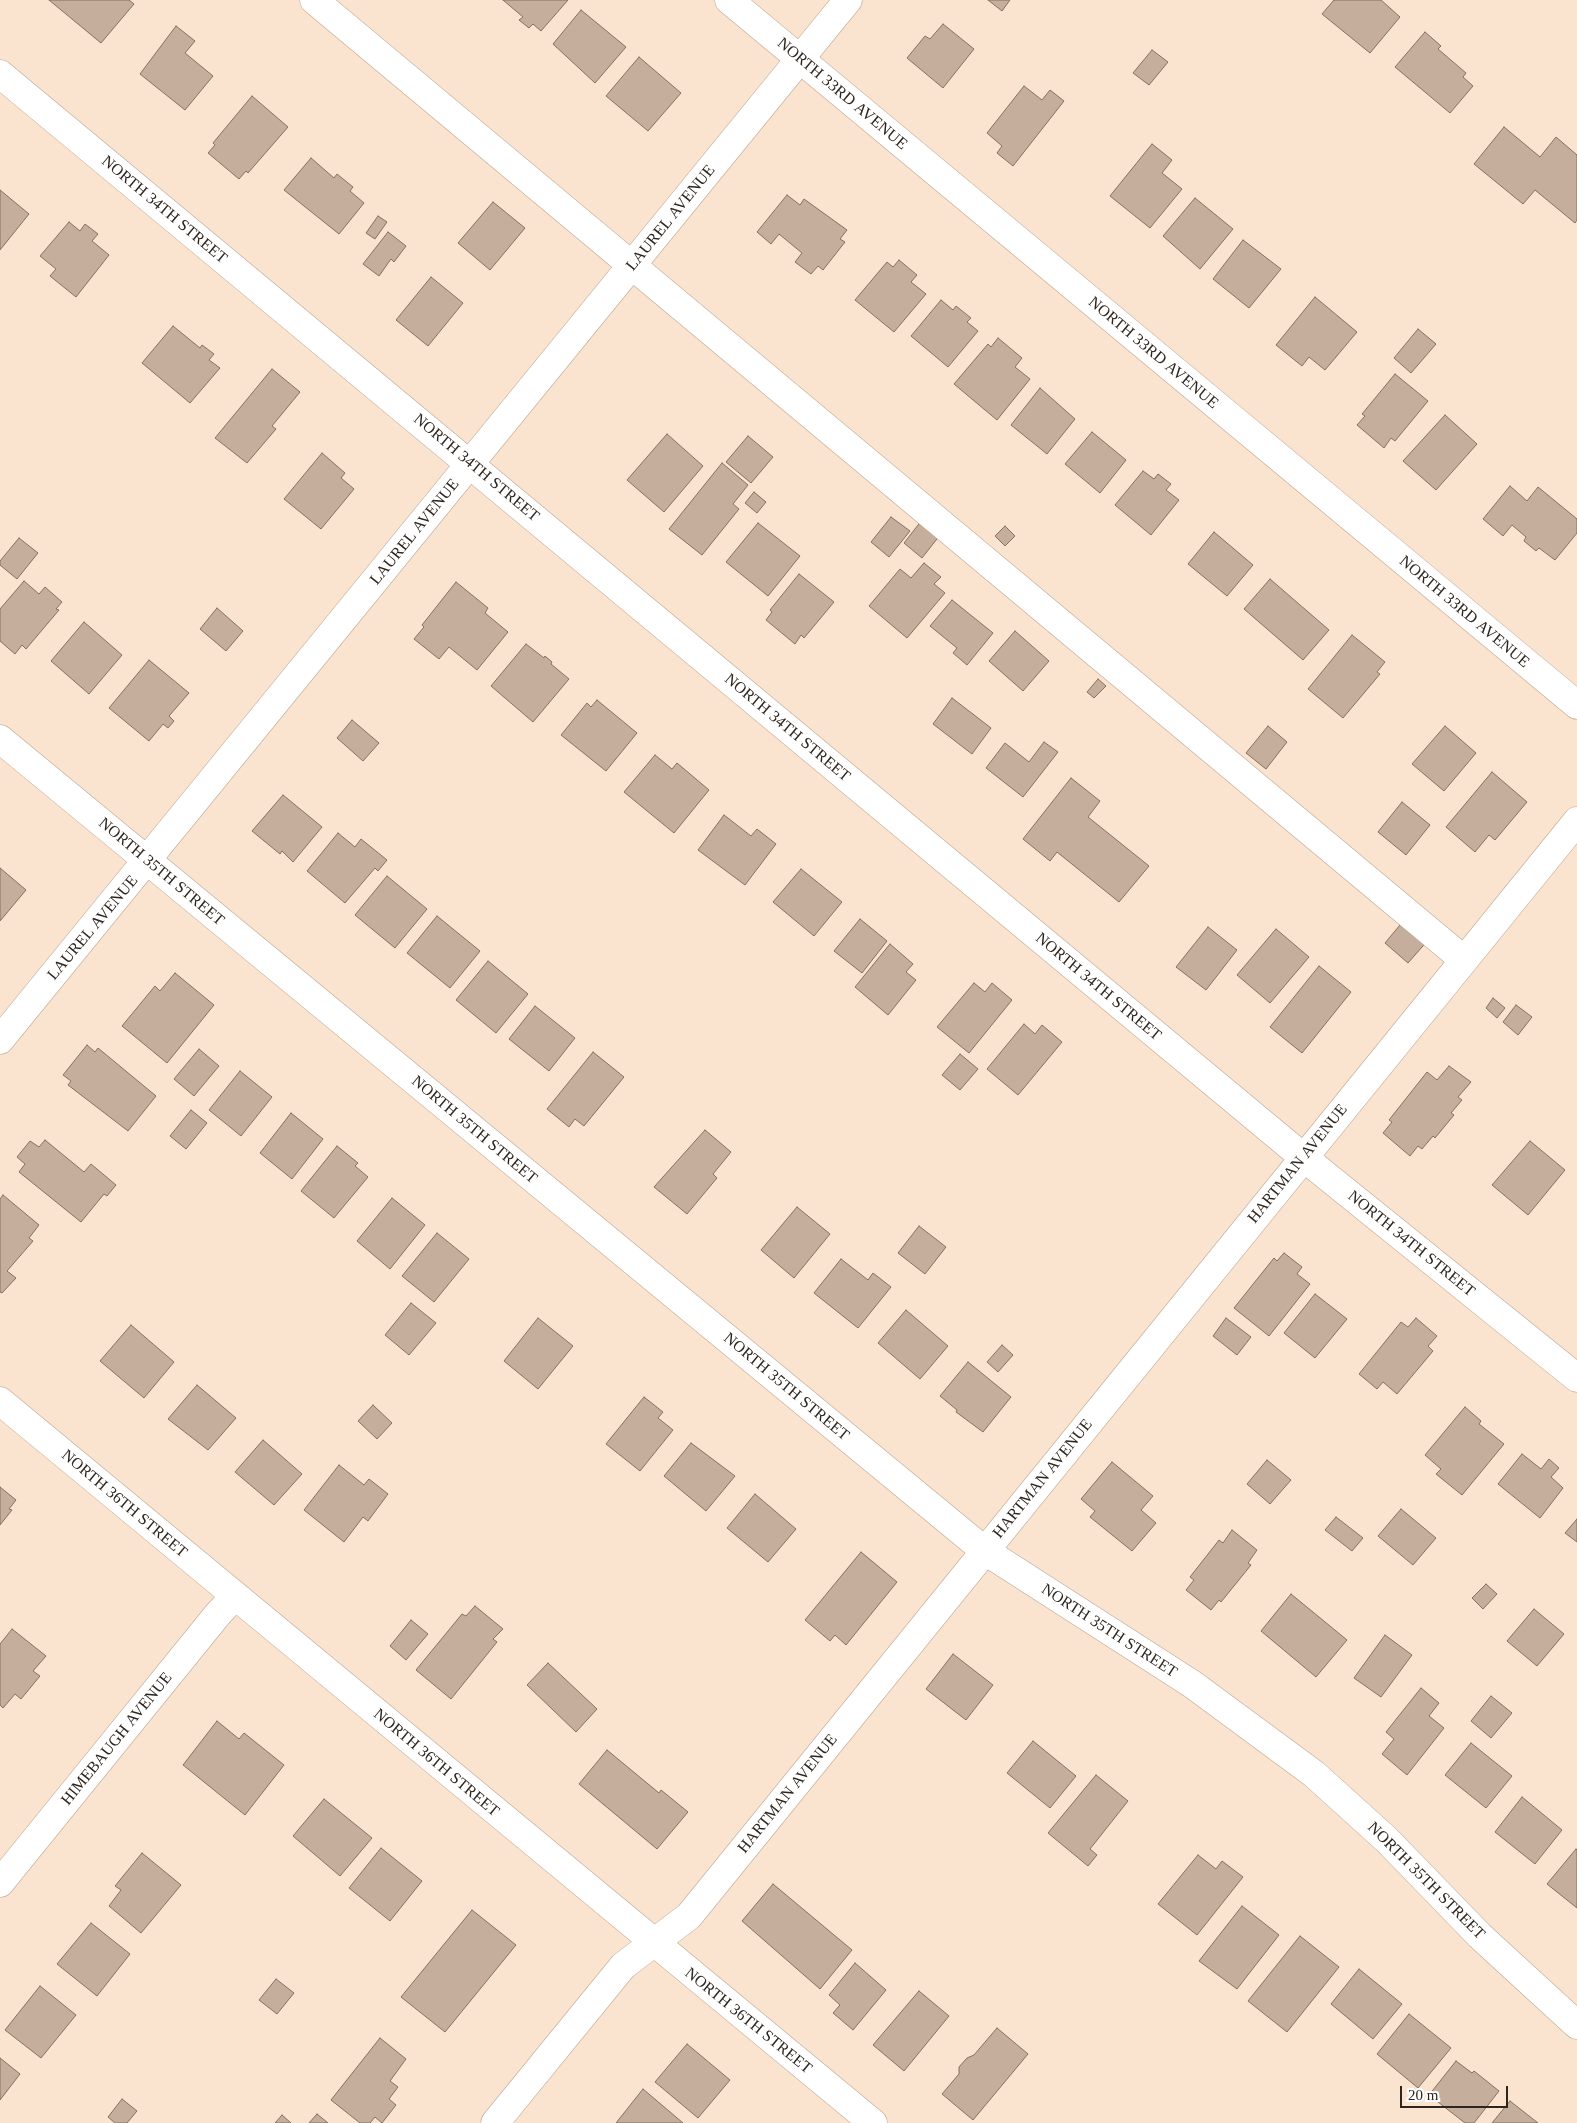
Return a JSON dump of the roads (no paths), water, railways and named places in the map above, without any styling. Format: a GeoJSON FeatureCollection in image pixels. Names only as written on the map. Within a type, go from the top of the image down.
{"type":"FeatureCollection","features":[{"type":"Feature","properties":{"kind":"street"},"geometry":{"type":"LineString","coordinates":[[314,0],[1464,960]]}},
{"type":"Feature","properties":{"kind":"street","name":"NORTH 33RD AVENUE"},"geometry":{"type":"LineString","coordinates":[[729,0],[1577,705]]}},
{"type":"Feature","properties":{"kind":"street","name":"LAUREL AVENUE"},"geometry":{"type":"LineString","coordinates":[[0,1040],[148,861],[848,0]]}},
{"type":"Feature","properties":{"kind":"street","name":"NORTH 34TH STREET"},"geometry":{"type":"LineString","coordinates":[[0,74],[1303,1157],[1577,1378]]}},
{"type":"Feature","properties":{"kind":"street","name":"NORTH 35TH STREET"},"geometry":{"type":"LineString","coordinates":[[0,739],[985,1551],[1192,1684],[1314,1774],[1387,1840],[1480,1936],[1577,2025]]}},
{"type":"Feature","properties":{"kind":"street","name":"HARTMAN AVENUE"},"geometry":{"type":"LineString","coordinates":[[495,2123],[623,1966],[689,1916],[1577,821]]}},
{"type":"Feature","properties":{"kind":"street","name":"NORTH 36TH STREET"},"geometry":{"type":"LineString","coordinates":[[0,1401],[653,1943],[873,2123]]}},
{"type":"Feature","properties":{"kind":"street","name":"HIMEBAUGH AVENUE"},"geometry":{"type":"LineString","coordinates":[[0,1883],[218,1614],[235,1596]]}}]}
